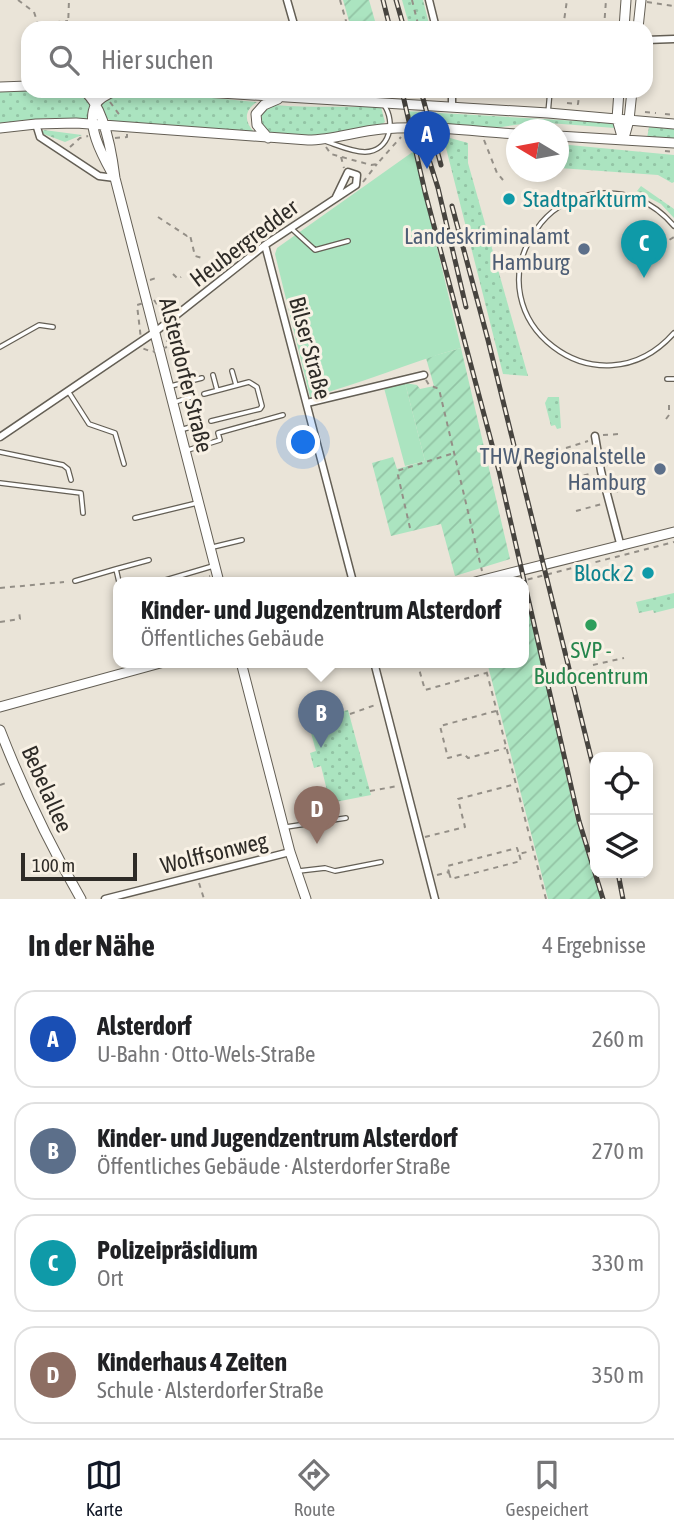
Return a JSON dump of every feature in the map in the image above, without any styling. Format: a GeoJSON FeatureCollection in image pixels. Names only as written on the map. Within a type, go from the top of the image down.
{"type":"FeatureCollection","features":[{"type":"Feature","properties":{"kind":"street"},"geometry":{"type":"LineString","coordinates":[[287,0],[293,21]]}},
{"type":"Feature","properties":{"kind":"street"},"geometry":{"type":"LineString","coordinates":[[429,0],[434,21]]}},
{"type":"Feature","properties":{"kind":"street"},"geometry":{"type":"LineString","coordinates":[[624,21],[626,0]]}},
{"type":"Feature","properties":{"kind":"street"},"geometry":{"type":"LineString","coordinates":[[639,21],[641,1]]}},
{"type":"Feature","properties":{"kind":"street"},"geometry":{"type":"LineString","coordinates":[[653,40],[674,39]]}},
{"type":"Feature","properties":{"kind":"street"},"geometry":{"type":"LineString","coordinates":[[0,87],[21,86]]}},
{"type":"Feature","properties":{"kind":"street","name":"Alsterdorfer Straße"},"geometry":{"type":"LineString","coordinates":[[90,98],[96,104],[98,125],[113,161],[115,178],[218,577]]}},
{"type":"Feature","properties":{"kind":"street"},"geometry":{"type":"LineString","coordinates":[[96,104],[101,98]]}},
{"type":"Feature","properties":{"kind":"street"},"geometry":{"type":"LineString","coordinates":[[268,138],[257,125],[257,114],[264,105],[279,98]]}},
{"type":"Feature","properties":{"kind":"street"},"geometry":{"type":"LineString","coordinates":[[334,98],[674,124]]}},
{"type":"Feature","properties":{"kind":"street"},"geometry":{"type":"LineString","coordinates":[[452,98],[452,107]]}},
{"type":"Feature","properties":{"kind":"street"},"geometry":{"type":"LineString","coordinates":[[613,98],[623,140]]}},
{"type":"Feature","properties":{"kind":"street"},"geometry":{"type":"LineString","coordinates":[[623,140],[629,121],[631,98]]}},
{"type":"Feature","properties":{"kind":"street"},"geometry":{"type":"LineString","coordinates":[[0,128],[36,124],[98,125],[321,140],[391,128],[506,134]]}},
{"type":"Feature","properties":{"kind":"street"},"geometry":{"type":"LineString","coordinates":[[36,124],[40,137],[99,176],[115,178]]}},
{"type":"Feature","properties":{"kind":"street"},"geometry":{"type":"LineString","coordinates":[[569,137],[674,143]]}},
{"type":"Feature","properties":{"kind":"street","name":"Heubergredder"},"geometry":{"type":"LineString","coordinates":[[0,437],[155,332],[265,245],[356,185],[357,175],[348,172],[336,197]]}},
{"type":"Feature","properties":{"kind":"street","name":"Bilser Straße"},"geometry":{"type":"LineString","coordinates":[[265,245],[352,577]]}},
{"type":"Feature","properties":{"kind":"street"},"geometry":{"type":"LineString","coordinates":[[307,403],[424,375]]}},
{"type":"Feature","properties":{"kind":"street"},"geometry":{"type":"LineString","coordinates":[[595,438],[606,494],[621,547]]}},
{"type":"Feature","properties":{"kind":"street"},"geometry":{"type":"LineString","coordinates":[[493,577],[674,532]]}},
{"type":"Feature","properties":{"kind":"street"},"geometry":{"type":"LineString","coordinates":[[0,707],[142,668]]}},
{"type":"Feature","properties":{"kind":"street"},"geometry":{"type":"LineString","coordinates":[[243,668],[290,852],[306,899]]}},
{"type":"Feature","properties":{"kind":"street"},"geometry":{"type":"LineString","coordinates":[[376,668],[435,899]]}},
{"type":"Feature","properties":{"kind":"street","name":"Bebelallee"},"geometry":{"type":"LineString","coordinates":[[0,730],[18,777],[54,852],[81,899]]}},
{"type":"Feature","properties":{"kind":"street","name":"Wolffsonweg"},"geometry":{"type":"LineString","coordinates":[[105,899],[290,852]]}},
{"type":"Feature","properties":{"kind":"lane"},"geometry":{"type":"LineString","coordinates":[[548,113],[549,98]]}},
{"type":"Feature","properties":{"kind":"lane"},"geometry":{"type":"LineString","coordinates":[[321,140],[366,152],[381,145],[389,136],[391,128],[387,108],[382,103]]}},
{"type":"Feature","properties":{"kind":"lane"},"geometry":{"type":"LineString","coordinates":[[674,226],[655,208],[634,197],[608,193],[574,199],[552,212],[534,231],[523,256],[520,280],[523,303],[533,327],[553,348],[578,362],[603,366],[628,363],[650,354],[674,333]]}},
{"type":"Feature","properties":{"kind":"lane"},"geometry":{"type":"LineString","coordinates":[[292,229],[315,250],[348,241]]}},
{"type":"Feature","properties":{"kind":"lane"},"geometry":{"type":"LineString","coordinates":[[0,347],[39,325],[53,327]]}},
{"type":"Feature","properties":{"kind":"lane"},"geometry":{"type":"LineString","coordinates":[[232,371],[236,385]]}},
{"type":"Feature","properties":{"kind":"lane"},"geometry":{"type":"LineString","coordinates":[[213,375],[217,390]]}},
{"type":"Feature","properties":{"kind":"lane"},"geometry":{"type":"LineString","coordinates":[[169,386],[202,378]]}},
{"type":"Feature","properties":{"kind":"lane"},"geometry":{"type":"LineString","coordinates":[[667,379],[674,379]]}},
{"type":"Feature","properties":{"kind":"lane"},"geometry":{"type":"LineString","coordinates":[[204,394],[249,382],[257,387],[262,406],[260,409],[211,421]]}},
{"type":"Feature","properties":{"kind":"lane"},"geometry":{"type":"LineString","coordinates":[[68,391],[89,424],[115,433],[124,464]]}},
{"type":"Feature","properties":{"kind":"lane"},"geometry":{"type":"LineString","coordinates":[[173,402],[191,397]]}},
{"type":"Feature","properties":{"kind":"lane"},"geometry":{"type":"LineString","coordinates":[[186,450],[220,440],[218,433],[283,415]]}},
{"type":"Feature","properties":{"kind":"lane"},"geometry":{"type":"LineString","coordinates":[[180,430],[198,425]]}},
{"type":"Feature","properties":{"kind":"lane"},"geometry":{"type":"LineString","coordinates":[[0,452],[63,465],[68,469],[71,480]]}},
{"type":"Feature","properties":{"kind":"lane"},"geometry":{"type":"LineString","coordinates":[[0,483],[81,493],[83,513]]}},
{"type":"Feature","properties":{"kind":"lane"},"geometry":{"type":"LineString","coordinates":[[135,518],[199,502]]}},
{"type":"Feature","properties":{"kind":"lane"},"geometry":{"type":"LineString","coordinates":[[211,548],[242,540]]}},
{"type":"Feature","properties":{"kind":"lane"},"geometry":{"type":"LineString","coordinates":[[75,581],[149,560]]}},
{"type":"Feature","properties":{"kind":"lane"},"geometry":{"type":"LineString","coordinates":[[176,577],[215,566]]}},
{"type":"Feature","properties":{"kind":"lane"},"geometry":{"type":"LineString","coordinates":[[116,569],[118,577]]}},
{"type":"Feature","properties":{"kind":"lane"},"geometry":{"type":"LineString","coordinates":[[284,827],[346,818]]}},
{"type":"Feature","properties":{"kind":"lane"},"geometry":{"type":"LineString","coordinates":[[296,872],[325,868],[335,870],[381,862]]}},
{"type":"Feature","properties":{"kind":"path"},"geometry":{"type":"LineString","coordinates":[[18,0],[34,12],[37,21]]}},
{"type":"Feature","properties":{"kind":"path"},"geometry":{"type":"LineString","coordinates":[[68,21],[69,0]]}},
{"type":"Feature","properties":{"kind":"path"},"geometry":{"type":"LineString","coordinates":[[340,0],[346,21]]}},
{"type":"Feature","properties":{"kind":"path"},"geometry":{"type":"LineString","coordinates":[[412,0],[417,21]]}},
{"type":"Feature","properties":{"kind":"path"},"geometry":{"type":"LineString","coordinates":[[563,21],[567,0]]}},
{"type":"Feature","properties":{"kind":"path"},"geometry":{"type":"LineString","coordinates":[[604,21],[606,0]]}},
{"type":"Feature","properties":{"kind":"path"},"geometry":{"type":"LineString","coordinates":[[641,1],[674,6]]}},
{"type":"Feature","properties":{"kind":"path"},"geometry":{"type":"LineString","coordinates":[[107,98],[125,121]]}},
{"type":"Feature","properties":{"kind":"path"},"geometry":{"type":"LineString","coordinates":[[568,103],[578,104],[579,98]]}},
{"type":"Feature","properties":{"kind":"path"},"geometry":{"type":"LineString","coordinates":[[636,108],[645,112],[674,115]]}},
{"type":"Feature","properties":{"kind":"path"},"geometry":{"type":"LineString","coordinates":[[645,112],[645,118]]}},
{"type":"Feature","properties":{"kind":"path"},"geometry":{"type":"LineString","coordinates":[[119,138],[127,137],[127,134]]}},
{"type":"Feature","properties":{"kind":"path"},"geometry":{"type":"LineString","coordinates":[[64,153],[85,136]]}},
{"type":"Feature","properties":{"kind":"path"},"geometry":{"type":"LineString","coordinates":[[484,140],[497,173],[503,180]]}},
{"type":"Feature","properties":{"kind":"path"},"geometry":{"type":"LineString","coordinates":[[356,185],[365,181],[377,164]]}},
{"type":"Feature","properties":{"kind":"path"},"geometry":{"type":"LineString","coordinates":[[158,217],[190,235],[195,256],[202,258]]}},
{"type":"Feature","properties":{"kind":"path"},"geometry":{"type":"LineString","coordinates":[[660,245],[674,237]]}},
{"type":"Feature","properties":{"kind":"path"},"geometry":{"type":"LineString","coordinates":[[217,253],[221,252],[227,276]]}},
{"type":"Feature","properties":{"kind":"path"},"geometry":{"type":"LineString","coordinates":[[173,274],[178,279],[181,277]]}},
{"type":"Feature","properties":{"kind":"path"},"geometry":{"type":"LineString","coordinates":[[142,282],[159,277]]}},
{"type":"Feature","properties":{"kind":"path"},"geometry":{"type":"LineString","coordinates":[[152,301],[154,300],[163,318]]}},
{"type":"Feature","properties":{"kind":"path"},"geometry":{"type":"LineString","coordinates":[[140,337],[138,305],[144,303]]}},
{"type":"Feature","properties":{"kind":"path"},"geometry":{"type":"LineString","coordinates":[[164,348],[167,329]]}},
{"type":"Feature","properties":{"kind":"path"},"geometry":{"type":"LineString","coordinates":[[141,345],[142,348],[156,351]]}},
{"type":"Feature","properties":{"kind":"path"},"geometry":{"type":"LineString","coordinates":[[424,375],[429,385],[439,388],[456,453],[479,577]]}},
{"type":"Feature","properties":{"kind":"path"},"geometry":{"type":"LineString","coordinates":[[666,419],[669,415],[669,400]]}},
{"type":"Feature","properties":{"kind":"path"},"geometry":{"type":"LineString","coordinates":[[566,448],[595,438],[620,434]]}},
{"type":"Feature","properties":{"kind":"path"},"geometry":{"type":"LineString","coordinates":[[410,528],[397,471],[456,453]]}},
{"type":"Feature","properties":{"kind":"path"},"geometry":{"type":"LineString","coordinates":[[574,478],[630,459]]}},
{"type":"Feature","properties":{"kind":"path"},"geometry":{"type":"LineString","coordinates":[[606,494],[636,488]]}},
{"type":"Feature","properties":{"kind":"path"},"geometry":{"type":"LineString","coordinates":[[576,511],[602,504],[610,506]]}},
{"type":"Feature","properties":{"kind":"path"},"geometry":{"type":"LineString","coordinates":[[529,579],[674,542]]}},
{"type":"Feature","properties":{"kind":"path"},"geometry":{"type":"LineString","coordinates":[[0,588],[64,582]]}},
{"type":"Feature","properties":{"kind":"path"},"geometry":{"type":"LineString","coordinates":[[0,622],[20,619],[19,611]]}},
{"type":"Feature","properties":{"kind":"path"},"geometry":{"type":"LineString","coordinates":[[593,665],[624,658]]}},
{"type":"Feature","properties":{"kind":"path"},"geometry":{"type":"LineString","coordinates":[[419,668],[425,690],[487,673]]}},
{"type":"Feature","properties":{"kind":"path"},"geometry":{"type":"LineString","coordinates":[[486,668],[546,899]]}},
{"type":"Feature","properties":{"kind":"path"},"geometry":{"type":"LineString","coordinates":[[350,714],[378,704]]}},
{"type":"Feature","properties":{"kind":"path"},"geometry":{"type":"LineString","coordinates":[[497,711],[440,726],[448,758],[464,754],[468,758],[507,748]]}},
{"type":"Feature","properties":{"kind":"path"},"geometry":{"type":"LineString","coordinates":[[0,785],[6,783]]}},
{"type":"Feature","properties":{"kind":"path"},"geometry":{"type":"LineString","coordinates":[[421,838],[465,827],[458,799],[516,784]]}},
{"type":"Feature","properties":{"kind":"path"},"geometry":{"type":"LineString","coordinates":[[370,791],[406,785]]}},
{"type":"Feature","properties":{"kind":"path"},"geometry":{"type":"LineString","coordinates":[[517,848],[521,861],[451,879],[449,872],[447,866],[517,848]]}},
{"type":"Feature","properties":{"kind":"path"},"geometry":{"type":"LineString","coordinates":[[519,854],[533,850]]}},
{"type":"Feature","properties":{"kind":"path"},"geometry":{"type":"LineString","coordinates":[[429,877],[449,872]]}},
{"type":"Feature","properties":{"kind":"path"},"geometry":{"type":"LineString","coordinates":[[197,874],[204,899]]}},
{"type":"Feature","properties":{"kind":"green space"},"geometry":{"type":"Polygon","coordinates":[[[343,0],[369,0],[375,21],[349,21],[343,0]]]}},
{"type":"Feature","properties":{"kind":"green space"},"geometry":{"type":"Polygon","coordinates":[[[402,0],[423,0],[428,21],[408,21],[402,0]]]}},
{"type":"Feature","properties":{"kind":"green space"},"geometry":{"type":"Polygon","coordinates":[[[21,90],[21,98],[85,98],[92,106],[89,120],[48,118],[0,123],[0,91],[21,90]]]}},
{"type":"Feature","properties":{"kind":"green space"},"geometry":{"type":"Polygon","coordinates":[[[214,98],[257,102],[247,116],[248,124],[254,132],[113,122],[105,117],[101,104],[105,99],[214,98]]]}},
{"type":"Feature","properties":{"kind":"green space"},"geometry":{"type":"Polygon","coordinates":[[[267,107],[381,107],[385,122],[316,136],[271,133],[264,130],[259,116],[267,107]]]}},
{"type":"Feature","properties":{"kind":"green space"},"geometry":{"type":"Polygon","coordinates":[[[405,111],[544,119],[506,119],[506,126],[488,129],[408,124],[405,111]]]}},
{"type":"Feature","properties":{"kind":"green space"},"geometry":{"type":"Polygon","coordinates":[[[569,120],[613,123],[615,128],[569,125],[569,120]]]}},
{"type":"Feature","properties":{"kind":"green space"},"geometry":{"type":"Polygon","coordinates":[[[649,127],[674,129],[674,139],[647,138],[649,127]]]}},
{"type":"Feature","properties":{"kind":"green space"},"geometry":{"type":"Polygon","coordinates":[[[44,130],[82,135],[65,142],[41,133],[44,130]]]}},
{"type":"Feature","properties":{"kind":"green space"},"geometry":{"type":"Polygon","coordinates":[[[443,136],[468,143],[468,163],[528,376],[503,374],[443,136]]]}},
{"type":"Feature","properties":{"kind":"green space"},"geometry":{"type":"Polygon","coordinates":[[[569,145],[674,155],[674,182],[658,175],[569,169],[569,145]]]}},
{"type":"Feature","properties":{"kind":"green space"},"geometry":{"type":"Polygon","coordinates":[[[414,151],[461,348],[310,397],[275,254],[277,248],[414,151]]]}},
{"type":"Feature","properties":{"kind":"green space"},"geometry":{"type":"Polygon","coordinates":[[[641,186],[674,209],[674,218],[661,204],[637,191],[641,186]]]}},
{"type":"Feature","properties":{"kind":"green space"},"geometry":{"type":"Polygon","coordinates":[[[461,348],[510,559],[455,576],[441,524],[391,536],[372,463],[393,457],[397,469],[425,461],[405,383],[417,385],[420,389],[434,386],[426,358],[461,348]]]}},
{"type":"Feature","properties":{"kind":"green space"},"geometry":{"type":"Polygon","coordinates":[[[405,383],[425,461],[405,466],[384,388],[405,383]]]}},
{"type":"Feature","properties":{"kind":"green space"},"geometry":{"type":"Polygon","coordinates":[[[548,397],[559,397],[561,428],[551,426],[545,403],[548,397]]]}},
{"type":"Feature","properties":{"kind":"green space"},"geometry":{"type":"Polygon","coordinates":[[[674,593],[674,608],[654,613],[653,610],[639,613],[636,602],[674,593]]]}},
{"type":"Feature","properties":{"kind":"green space"},"geometry":{"type":"Polygon","coordinates":[[[529,603],[575,816],[590,864],[590,878],[594,878],[601,899],[548,899],[489,668],[529,668],[529,603]]]}},
{"type":"Feature","properties":{"kind":"green space"},"geometry":{"type":"Polygon","coordinates":[[[348,710],[371,795],[330,803],[321,766],[314,768],[310,753],[316,751],[311,733],[317,731],[313,718],[348,710]]]}},
{"type":"Feature","properties":{"kind":"railway"},"geometry":{"type":"LineString","coordinates":[[383,0],[388,21]]}},
{"type":"Feature","properties":{"kind":"railway"},"geometry":{"type":"LineString","coordinates":[[396,0],[402,21]]}},
{"type":"Feature","properties":{"kind":"railway"},"geometry":{"type":"LineString","coordinates":[[404,98],[425,192],[499,471],[523,577]]}},
{"type":"Feature","properties":{"kind":"railway"},"geometry":{"type":"LineString","coordinates":[[423,98],[441,165]]}},
{"type":"Feature","properties":{"kind":"railway"},"geometry":{"type":"LineString","coordinates":[[419,128],[438,188],[466,307]]}},
{"type":"Feature","properties":{"kind":"railway"},"geometry":{"type":"LineString","coordinates":[[452,206],[488,340],[590,754]]}},
{"type":"Feature","properties":{"kind":"railway"},"geometry":{"type":"LineString","coordinates":[[529,602],[579,821],[603,899]]}},
{"type":"Feature","properties":{"kind":"railway"},"geometry":{"type":"LineString","coordinates":[[619,878],[623,899]]}},
{"type":"Feature","properties":{"kind":"place","name":"Alsterdorf"},"geometry":{"type":"Point","coordinates":[427,169]}},
{"type":"Feature","properties":{"kind":"place","name":"Stadtparkturm"},"geometry":{"type":"Point","coordinates":[509,199]}},
{"type":"Feature","properties":{"kind":"place","name":"Landeskriminalamt Hamburg"},"geometry":{"type":"Point","coordinates":[584,249]}},
{"type":"Feature","properties":{"kind":"place","name":"Polizeipräsidium"},"geometry":{"type":"Point","coordinates":[644,278]}},
{"type":"Feature","properties":{"kind":"place","name":"THW Regionalstelle Hamburg"},"geometry":{"type":"Point","coordinates":[660,469]}},
{"type":"Feature","properties":{"kind":"place","name":"Block 2"},"geometry":{"type":"Point","coordinates":[648,573]}},
{"type":"Feature","properties":{"kind":"place","name":"SVP - Budocentrum"},"geometry":{"type":"Point","coordinates":[591,625]}},
{"type":"Feature","properties":{"kind":"place","name":"Kinder- und Jugendzentrum Alsterdorf"},"geometry":{"type":"Point","coordinates":[321,748]}},
{"type":"Feature","properties":{"kind":"place","name":"Kinderhaus 4 Zeiten"},"geometry":{"type":"Point","coordinates":[317,844]}}]}
